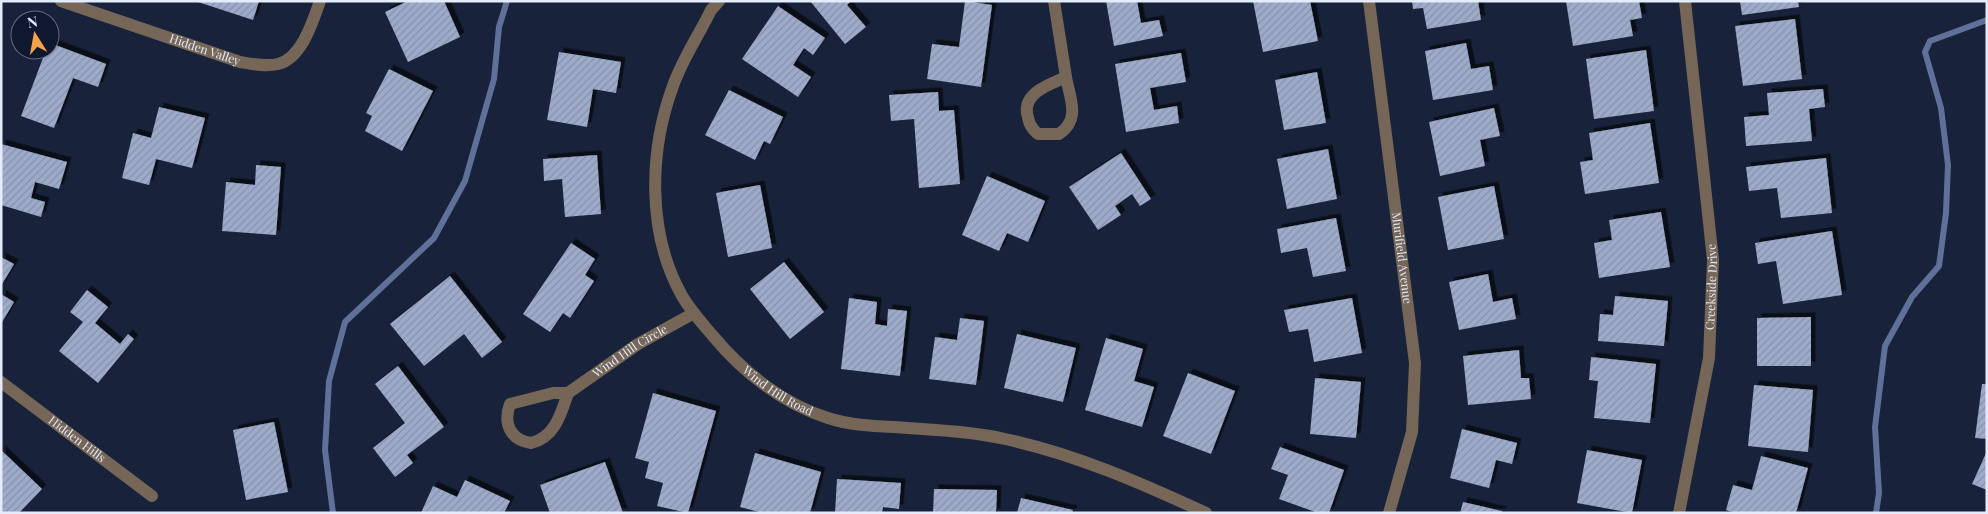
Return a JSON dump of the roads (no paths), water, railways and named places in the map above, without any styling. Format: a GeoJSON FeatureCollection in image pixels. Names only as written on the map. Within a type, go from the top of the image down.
{"type":"FeatureCollection","features":[{"type":"Feature","properties":{"kind":"street","name":"Hidden Valley"},"geometry":{"type":"LineString","coordinates":[[61,1],[240,62],[262,65],[279,64],[290,58],[308,36],[320,1]]}},
{"type":"Feature","properties":{"kind":"street","name":"Wind Hill Road"},"geometry":{"type":"LineString","coordinates":[[719,1],[712,10],[673,86],[657,152],[655,190],[658,228],[667,265],[681,296],[727,354],[762,384],[804,409],[829,418],[859,425],[959,432],[1006,439],[1086,462],[1206,513]]}},
{"type":"Feature","properties":{"kind":"street"},"geometry":{"type":"LineString","coordinates":[[1054,1],[1073,115],[1071,122],[1059,134],[1038,134],[1030,126],[1026,107],[1029,100],[1037,91],[1066,77]]}},
{"type":"Feature","properties":{"kind":"street","name":"Murifield Avenue"},"geometry":{"type":"LineString","coordinates":[[1369,1],[1415,362],[1412,432],[1389,513]]}},
{"type":"Feature","properties":{"kind":"street","name":"Creekside Drive"},"geometry":{"type":"LineString","coordinates":[[1678,513],[1708,358],[1713,260],[1685,1]]}},
{"type":"Feature","properties":{"kind":"street","name":"Wind Hill Circle"},"geometry":{"type":"LineString","coordinates":[[568,393],[553,393],[510,404],[507,411],[509,431],[521,442],[531,443],[540,441],[547,436],[556,423],[568,393],[638,344],[694,313]]}},
{"type":"Feature","properties":{"kind":"street","name":"Hidden Hills"},"geometry":{"type":"LineString","coordinates":[[1,382],[152,496]]}},
{"type":"Feature","properties":{"kind":"waterway"},"geometry":{"type":"LineString","coordinates":[[333,513],[325,450],[329,381],[345,322],[434,238],[465,181],[494,79],[499,27],[507,1]]}},
{"type":"Feature","properties":{"kind":"waterway"},"geometry":{"type":"LineString","coordinates":[[1876,513],[1879,493],[1875,427],[1885,346],[1912,297],[1939,266],[1946,213],[1948,165],[1941,108],[1925,52],[1930,41],[1987,20]]}}]}
